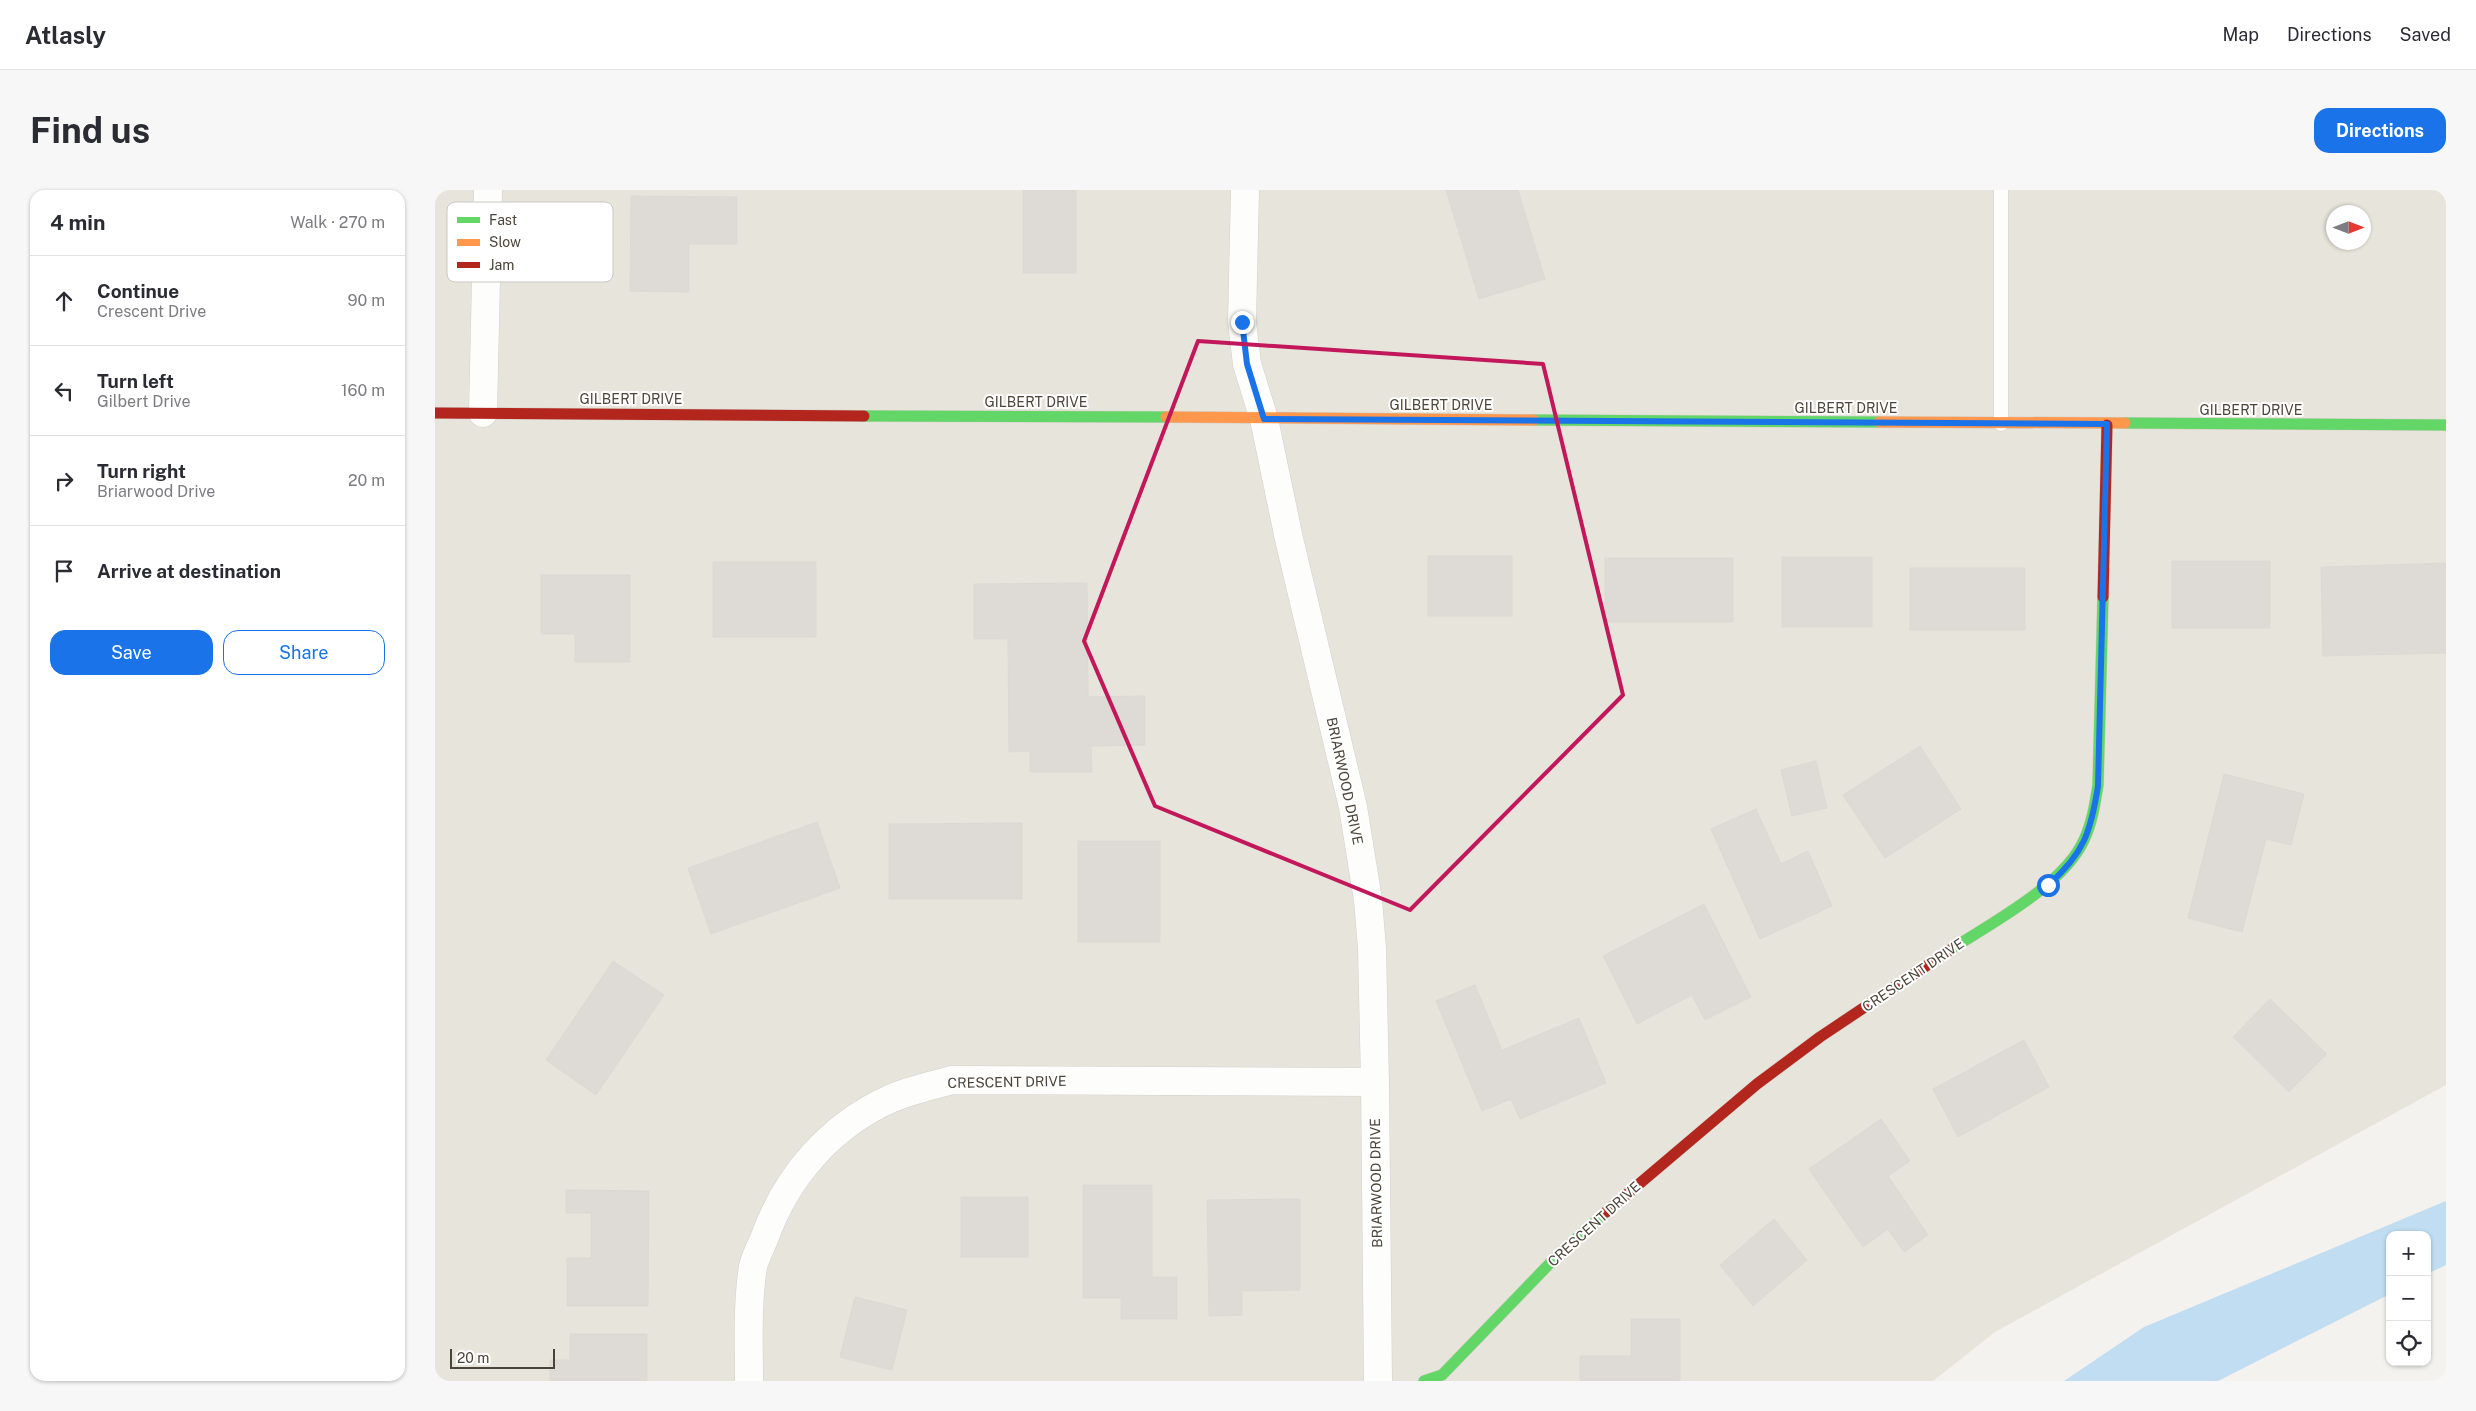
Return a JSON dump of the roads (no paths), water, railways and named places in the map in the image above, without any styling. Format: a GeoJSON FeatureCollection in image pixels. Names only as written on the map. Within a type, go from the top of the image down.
{"type":"FeatureCollection","features":[{"type":"Feature","properties":{"kind":"street","name":"BRIARWOOD DRIVE"},"geometry":{"type":"LineString","coordinates":[[1245,190],[1242,322],[1247,364],[1264,419],[1289,539],[1353,807],[1368,900],[1371,938],[1375,1082],[1378,1381]]}},
{"type":"Feature","properties":{"kind":"street"},"geometry":{"type":"LineString","coordinates":[[483,413],[486,282]]}},
{"type":"Feature","properties":{"kind":"street","name":"GILBERT DRIVE"},"geometry":{"type":"LineString","coordinates":[[435,413],[2001,424],[2446,425]]}},
{"type":"Feature","properties":{"kind":"street","name":"CRESCENT DRIVE"},"geometry":{"type":"LineString","coordinates":[[1424,1381],[1442,1375],[1557,1257],[1636,1186],[1757,1084],[1820,1037],[2048,885],[2063,872],[2086,840],[2093,822],[2098,786],[2107,424]]}},
{"type":"Feature","properties":{"kind":"street","name":"CRESCENT DRIVE"},"geometry":{"type":"LineString","coordinates":[[749,1381],[750,1292],[754,1265],[773,1213],[803,1166],[821,1146],[842,1128],[889,1099],[915,1089],[952,1080],[1375,1082]]}},
{"type":"Feature","properties":{"kind":"lane"},"geometry":{"type":"LineString","coordinates":[[2001,190],[2001,424]]}},
{"type":"Feature","properties":{"kind":"water"},"geometry":{"type":"Polygon","coordinates":[[[2446,1201],[2446,1265],[2431,1272],[2431,1231],[2386,1231],[2386,1296],[2218,1381],[2064,1381],[2144,1327],[2446,1201]]]}}]}
